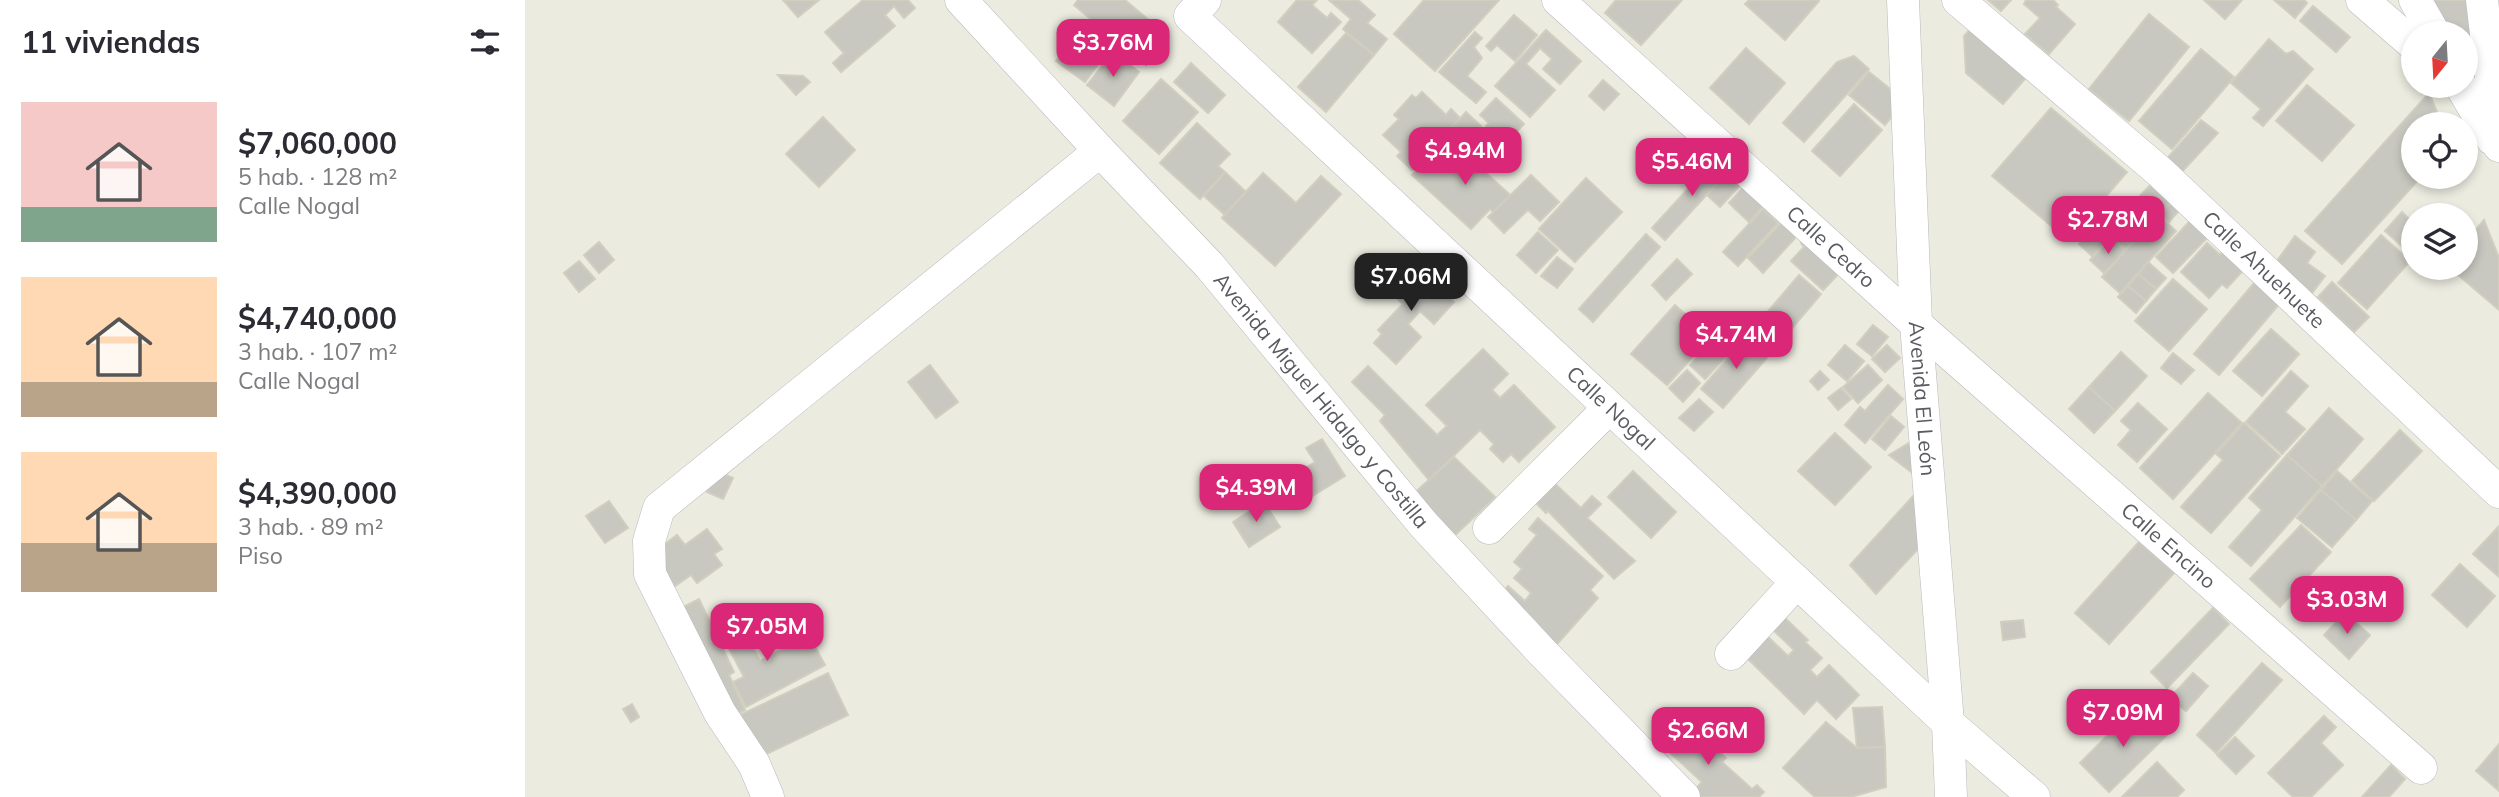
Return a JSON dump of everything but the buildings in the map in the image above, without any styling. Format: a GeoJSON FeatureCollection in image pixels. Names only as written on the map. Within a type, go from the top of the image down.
{"type":"FeatureCollection","features":[{"type":"Feature","properties":{"kind":"street","name":"Avenida Miguel Hidalgo y Costilla"},"geometry":{"type":"LineString","coordinates":[[961,0],[1209,265],[1424,525],[1542,652],[1684,797]]}},
{"type":"Feature","properties":{"kind":"street","name":"Calle Cedro"},"geometry":{"type":"LineString","coordinates":[[1558,0],[1916,324]]}},
{"type":"Feature","properties":{"kind":"street","name":"Avenida El León"},"geometry":{"type":"LineString","coordinates":[[1903,0],[1916,324],[1948,723],[1951,797]]}},
{"type":"Feature","properties":{"kind":"street","name":"Calle Ahuehuete"},"geometry":{"type":"LineString","coordinates":[[1958,0],[2160,172],[2499,492]]}},
{"type":"Feature","properties":{"kind":"street"},"geometry":{"type":"LineString","coordinates":[[2362,0],[2401,34]]}},
{"type":"Feature","properties":{"kind":"street"},"geometry":{"type":"LineString","coordinates":[[2415,0],[2427,21]]}},
{"type":"Feature","properties":{"kind":"street"},"geometry":{"type":"LineString","coordinates":[[2481,0],[2499,146]]}},
{"type":"Feature","properties":{"kind":"street","name":"Calle Nogal"},"geometry":{"type":"LineString","coordinates":[[1197,8],[1609,408],[1948,723],[2034,797]]}},
{"type":"Feature","properties":{"kind":"street"},"geometry":{"type":"LineString","coordinates":[[2468,98],[2499,151]]}},
{"type":"Feature","properties":{"kind":"street"},"geometry":{"type":"LineString","coordinates":[[768,797],[754,764],[720,713],[650,574],[649,541],[659,508],[1100,151]]}},
{"type":"Feature","properties":{"kind":"street","name":"Calle Encino"},"geometry":{"type":"LineString","coordinates":[[1916,324],[2421,768]]}},
{"type":"Feature","properties":{"kind":"street"},"geometry":{"type":"LineString","coordinates":[[1489,528],[1609,408]]}},
{"type":"Feature","properties":{"kind":"street"},"geometry":{"type":"LineString","coordinates":[[1731,654],[1797,582]]}}]}
